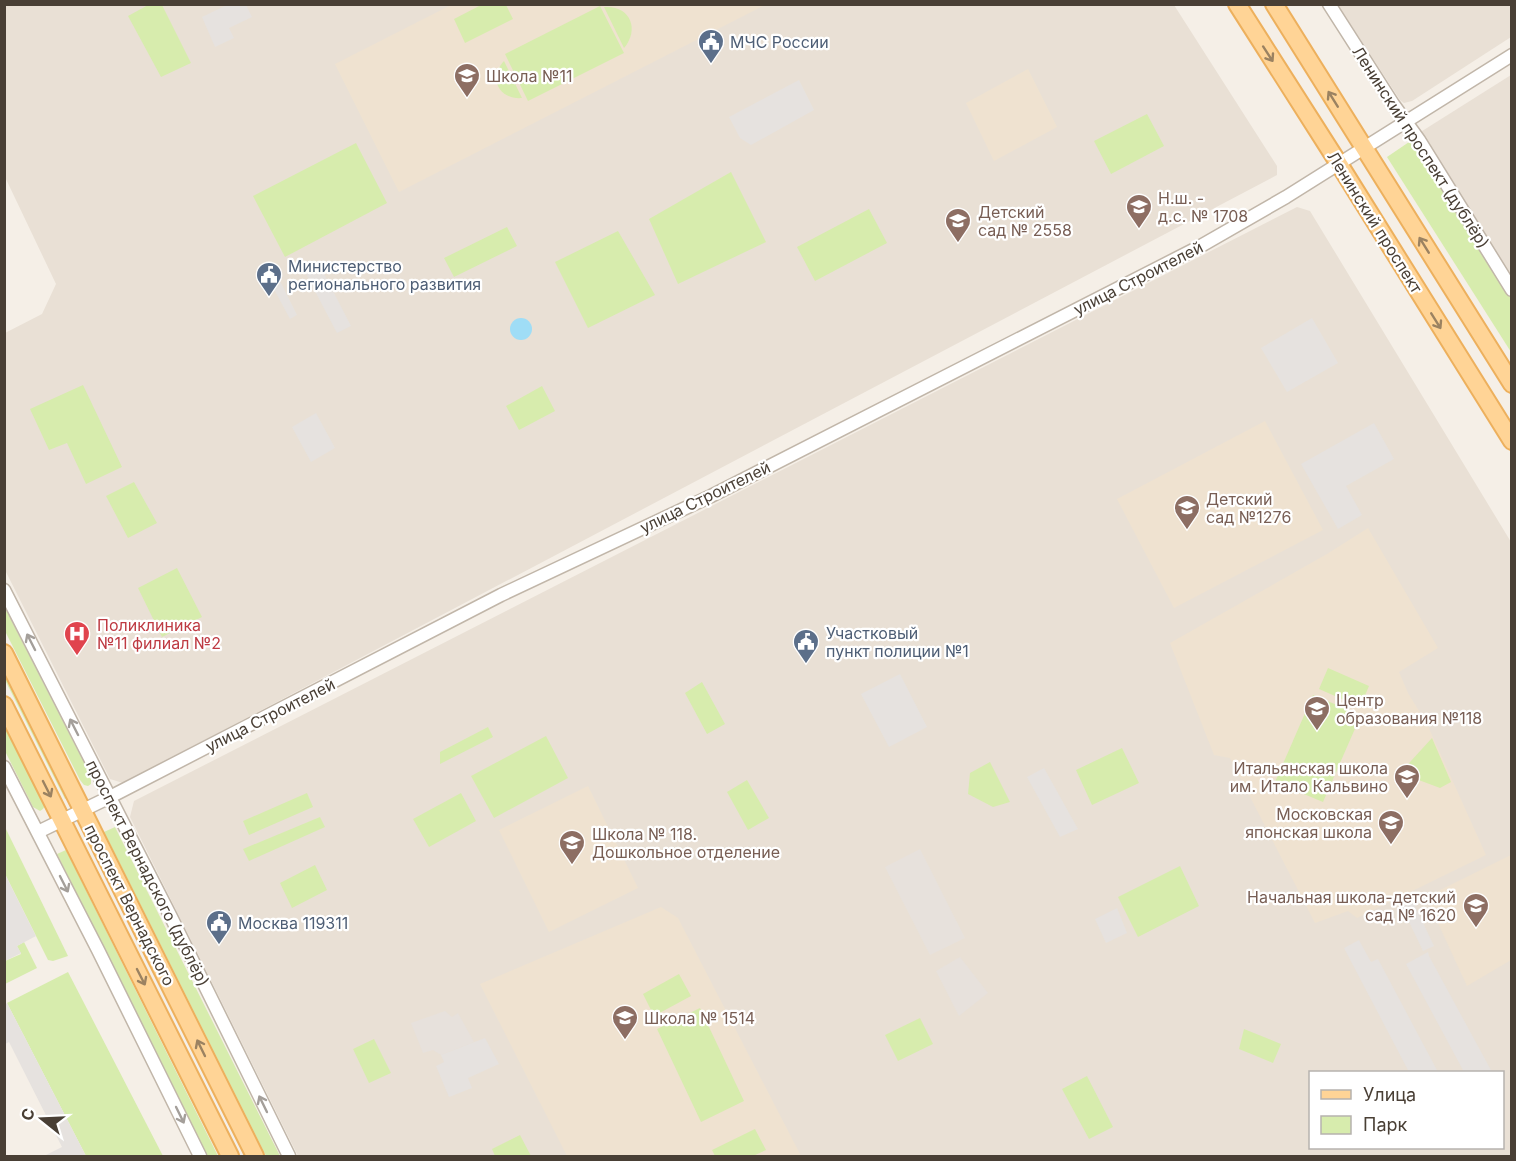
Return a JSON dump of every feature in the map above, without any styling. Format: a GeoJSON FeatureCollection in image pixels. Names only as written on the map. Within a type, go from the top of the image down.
{"type":"FeatureCollection","features":[{"type":"Feature","properties":{"kind":"main road","name":"Ленинский проспект"},"geometry":{"type":"LineString","coordinates":[[1237,4],[1512,441]]}},
{"type":"Feature","properties":{"kind":"main road","name":"Ленинский проспект"},"geometry":{"type":"LineString","coordinates":[[1274,4],[1512,384]]}},
{"type":"Feature","properties":{"kind":"main road","name":"проспект Вернадского"},"geometry":{"type":"LineString","coordinates":[[4,653],[255,1156]]}},
{"type":"Feature","properties":{"kind":"main road","name":"проспект Вернадского"},"geometry":{"type":"LineString","coordinates":[[4,705],[227,1154]]}},
{"type":"Feature","properties":{"kind":"street","name":"Ленинский проспект (дублёр)"},"geometry":{"type":"LineString","coordinates":[[1329,4],[1512,290]]}},
{"type":"Feature","properties":{"kind":"street","name":"улица Строителей"},"geometry":{"type":"LineString","coordinates":[[38,832],[501,595],[711,496],[1199,247],[1286,197],[1512,56]]}},
{"type":"Feature","properties":{"kind":"street","name":"проспект Вернадского (дублёр)"},"geometry":{"type":"LineString","coordinates":[[4,590],[290,1156]]}},
{"type":"Feature","properties":{"kind":"street"},"geometry":{"type":"LineString","coordinates":[[4,767],[200,1156]]}},
{"type":"Feature","properties":{"kind":"shaded area"},"geometry":{"type":"Polygon","coordinates":[[[5,4],[1174,5],[1277,166],[1277,175],[123,783],[110,779],[5,570],[5,333],[42,314],[56,284],[5,177],[5,4]]]}},
{"type":"Feature","properties":{"kind":"shaded area","name":"Школа №11"},"geometry":{"type":"Polygon","coordinates":[[[765,4],[399,192],[335,64],[451,5],[765,4]]]}},
{"type":"Feature","properties":{"kind":"shaded area"},"geometry":{"type":"Polygon","coordinates":[[[227,5],[246,5],[252,17],[229,28],[234,38],[215,47],[202,17],[227,5]]]}},
{"type":"Feature","properties":{"kind":"shaded area"},"geometry":{"type":"Polygon","coordinates":[[[1338,5],[1511,5],[1511,37],[1412,101],[1404,103],[1338,5]]]}},
{"type":"Feature","properties":{"kind":"shaded area"},"geometry":{"type":"Polygon","coordinates":[[[1028,69],[1057,127],[994,161],[966,103],[1028,69]]]}},
{"type":"Feature","properties":{"kind":"shaded area"},"geometry":{"type":"Polygon","coordinates":[[[1511,75],[1511,281],[1419,133],[1511,75]]]}},
{"type":"Feature","properties":{"kind":"shaded area"},"geometry":{"type":"Polygon","coordinates":[[[799,80],[814,110],[751,145],[740,138],[729,117],[799,80]]]}},
{"type":"Feature","properties":{"kind":"shaded area"},"geometry":{"type":"Polygon","coordinates":[[[1297,207],[1310,211],[1511,542],[1511,1155],[298,1156],[130,817],[134,801],[1297,207]]]}},
{"type":"Feature","properties":{"kind":"shaded area"},"geometry":{"type":"Polygon","coordinates":[[[319,264],[351,326],[337,333],[305,272],[319,264]]]}},
{"type":"Feature","properties":{"kind":"shaded area"},"geometry":{"type":"Polygon","coordinates":[[[276,273],[297,315],[290,319],[268,278],[276,273]]]}},
{"type":"Feature","properties":{"kind":"shaded area"},"geometry":{"type":"Polygon","coordinates":[[[1312,318],[1338,363],[1287,392],[1261,348],[1312,318]]]}},
{"type":"Feature","properties":{"kind":"shaded area"},"geometry":{"type":"Polygon","coordinates":[[[316,413],[335,448],[311,462],[292,427],[316,413]]]}},
{"type":"Feature","properties":{"kind":"shaded area"},"geometry":{"type":"Polygon","coordinates":[[[1265,421],[1323,530],[1174,608],[1117,499],[1265,421]]]}},
{"type":"Feature","properties":{"kind":"shaded area"},"geometry":{"type":"Polygon","coordinates":[[[1374,423],[1394,459],[1346,486],[1362,515],[1338,529],[1301,464],[1374,423]]]}},
{"type":"Feature","properties":{"kind":"shaded area","name":"Центр образования №118"},"geometry":{"type":"Polygon","coordinates":[[[1368,528],[1438,648],[1399,672],[1408,693],[1427,724],[1486,855],[1357,918],[1348,911],[1315,923],[1230,758],[1214,755],[1170,643],[1327,554],[1368,528]]]}},
{"type":"Feature","properties":{"kind":"shaded area"},"geometry":{"type":"Polygon","coordinates":[[[900,674],[927,727],[889,747],[861,694],[900,674]]]}},
{"type":"Feature","properties":{"kind":"shaded area"},"geometry":{"type":"Polygon","coordinates":[[[1044,768],[1078,829],[1060,837],[1027,777],[1044,768]]]}},
{"type":"Feature","properties":{"kind":"shaded area","name":"Школа № 118. Дошкольное отделение"},"geometry":{"type":"Polygon","coordinates":[[[588,786],[638,888],[549,932],[499,830],[588,786]]]}},
{"type":"Feature","properties":{"kind":"shaded area"},"geometry":{"type":"Polygon","coordinates":[[[920,849],[965,938],[930,955],[885,867],[920,849]]]}},
{"type":"Feature","properties":{"kind":"shaded area","name":"Начальная школа-детский сад № 1620"},"geometry":{"type":"Polygon","coordinates":[[[1511,855],[1511,960],[1467,986],[1426,897],[1511,855]]]}},
{"type":"Feature","properties":{"kind":"shaded area"},"geometry":{"type":"Polygon","coordinates":[[[5,874],[36,936],[17,946],[21,953],[5,961],[5,874]]]}},
{"type":"Feature","properties":{"kind":"shaded area"},"geometry":{"type":"Polygon","coordinates":[[[1413,902],[1434,946],[1423,951],[1402,907],[1413,902]]]}},
{"type":"Feature","properties":{"kind":"shaded area","name":"Школа № 1514"},"geometry":{"type":"Polygon","coordinates":[[[661,907],[678,918],[801,1156],[567,1156],[480,984],[661,907]]]}},
{"type":"Feature","properties":{"kind":"shaded area"},"geometry":{"type":"Polygon","coordinates":[[[1117,908],[1127,933],[1106,943],[1095,919],[1117,908]]]}},
{"type":"Feature","properties":{"kind":"shaded area"},"geometry":{"type":"Polygon","coordinates":[[[1359,940],[1371,962],[1378,959],[1437,1071],[1408,1071],[1344,948],[1359,940]]]}},
{"type":"Feature","properties":{"kind":"shaded area"},"geometry":{"type":"Polygon","coordinates":[[[1428,952],[1491,1071],[1463,1071],[1406,964],[1428,952]]]}},
{"type":"Feature","properties":{"kind":"shaded area"},"geometry":{"type":"Polygon","coordinates":[[[960,957],[988,993],[959,1016],[936,971],[960,957]]]}},
{"type":"Feature","properties":{"kind":"shaded area"},"geometry":{"type":"Polygon","coordinates":[[[7,1003],[86,1156],[44,1156],[62,1147],[9,1042],[5,1044],[5,1005],[7,1003]]]}},
{"type":"Feature","properties":{"kind":"shaded area"},"geometry":{"type":"Polygon","coordinates":[[[445,1011],[452,1017],[458,1013],[474,1042],[441,1055],[433,1050],[423,1053],[411,1023],[445,1011]]]}},
{"type":"Feature","properties":{"kind":"shaded area"},"geometry":{"type":"Polygon","coordinates":[[[485,1038],[499,1064],[468,1078],[472,1088],[449,1097],[436,1066],[444,1062],[441,1055],[485,1038]]]}},
{"type":"Feature","properties":{"kind":"green space"},"geometry":{"type":"Polygon","coordinates":[[[150,4],[162,5],[191,63],[161,77],[128,16],[150,4]]]}},
{"type":"Feature","properties":{"kind":"green space"},"geometry":{"type":"Polygon","coordinates":[[[483,4],[506,5],[513,19],[465,43],[454,19],[483,4]]]}},
{"type":"Feature","properties":{"kind":"green space"},"geometry":{"type":"Polygon","coordinates":[[[600,6],[624,53],[528,101],[505,54],[600,6]]]}},
{"type":"Feature","properties":{"kind":"green space"},"geometry":{"type":"Polygon","coordinates":[[[604,7],[620,10],[630,20],[631,33],[624,48],[604,7]]]}},
{"type":"Feature","properties":{"kind":"green space"},"geometry":{"type":"Polygon","coordinates":[[[504,61],[522,98],[507,95],[498,87],[497,74],[504,61]]]}},
{"type":"Feature","properties":{"kind":"green space"},"geometry":{"type":"Polygon","coordinates":[[[1147,114],[1164,146],[1111,174],[1094,141],[1147,114]]]}},
{"type":"Feature","properties":{"kind":"green space"},"geometry":{"type":"Polygon","coordinates":[[[1412,140],[1511,299],[1511,352],[1387,157],[1412,140]]]}},
{"type":"Feature","properties":{"kind":"green space"},"geometry":{"type":"Polygon","coordinates":[[[356,143],[387,203],[285,257],[253,196],[356,143]]]}},
{"type":"Feature","properties":{"kind":"green space"},"geometry":{"type":"Polygon","coordinates":[[[731,172],[766,242],[678,284],[649,219],[731,172]]]}},
{"type":"Feature","properties":{"kind":"green space"},"geometry":{"type":"Polygon","coordinates":[[[869,209],[887,243],[815,281],[797,247],[869,209]]]}},
{"type":"Feature","properties":{"kind":"green space"},"geometry":{"type":"Polygon","coordinates":[[[507,227],[517,246],[454,277],[444,258],[507,227]]]}},
{"type":"Feature","properties":{"kind":"green space"},"geometry":{"type":"Polygon","coordinates":[[[618,231],[655,295],[588,328],[555,262],[618,231]]]}},
{"type":"Feature","properties":{"kind":"green space"},"geometry":{"type":"Polygon","coordinates":[[[83,385],[122,467],[86,484],[67,443],[49,450],[30,409],[83,385]]]}},
{"type":"Feature","properties":{"kind":"green space"},"geometry":{"type":"Polygon","coordinates":[[[542,386],[555,411],[519,430],[506,406],[542,386]]]}},
{"type":"Feature","properties":{"kind":"green space"},"geometry":{"type":"Polygon","coordinates":[[[134,482],[157,523],[128,538],[106,496],[134,482]]]}},
{"type":"Feature","properties":{"kind":"green space"},"geometry":{"type":"Polygon","coordinates":[[[177,568],[202,617],[162,637],[138,588],[177,568]]]}},
{"type":"Feature","properties":{"kind":"green space"},"geometry":{"type":"Polygon","coordinates":[[[4,606],[91,776],[91,784],[88,786],[80,780],[5,631],[4,606]]]}},
{"type":"Feature","properties":{"kind":"green space"},"geometry":{"type":"Polygon","coordinates":[[[1328,668],[1369,686],[1360,707],[1319,689],[1328,668]]]}},
{"type":"Feature","properties":{"kind":"green space"},"geometry":{"type":"Polygon","coordinates":[[[4,671],[68,798],[65,799],[5,680],[4,671]]]}},
{"type":"Feature","properties":{"kind":"green space"},"geometry":{"type":"Polygon","coordinates":[[[702,682],[725,724],[707,734],[685,693],[702,682]]]}},
{"type":"Feature","properties":{"kind":"green space"},"geometry":{"type":"Polygon","coordinates":[[[1313,695],[1361,715],[1323,802],[1275,782],[1313,695]]]}},
{"type":"Feature","properties":{"kind":"green space"},"geometry":{"type":"Polygon","coordinates":[[[4,725],[44,803],[44,808],[40,811],[33,807],[5,751],[4,725]]]}},
{"type":"Feature","properties":{"kind":"green space"},"geometry":{"type":"Polygon","coordinates":[[[488,727],[493,737],[440,764],[440,752],[488,727]]]}},
{"type":"Feature","properties":{"kind":"green space"},"geometry":{"type":"Polygon","coordinates":[[[546,736],[568,778],[494,818],[471,776],[546,736]]]}},
{"type":"Feature","properties":{"kind":"green space"},"geometry":{"type":"Polygon","coordinates":[[[1432,738],[1451,782],[1440,788],[1400,773],[1432,738]]]}},
{"type":"Feature","properties":{"kind":"green space"},"geometry":{"type":"Polygon","coordinates":[[[1122,748],[1139,783],[1092,805],[1076,770],[1122,748]]]}},
{"type":"Feature","properties":{"kind":"green space"},"geometry":{"type":"Polygon","coordinates":[[[990,762],[1010,802],[993,807],[968,794],[970,773],[990,762]]]}},
{"type":"Feature","properties":{"kind":"green space"},"geometry":{"type":"Polygon","coordinates":[[[747,780],[769,818],[748,830],[727,792],[747,780]]]}},
{"type":"Feature","properties":{"kind":"green space"},"geometry":{"type":"Polygon","coordinates":[[[307,793],[313,807],[249,835],[243,821],[307,793]]]}},
{"type":"Feature","properties":{"kind":"green space"},"geometry":{"type":"Polygon","coordinates":[[[461,793],[476,821],[429,847],[413,819],[461,793]]]}},
{"type":"Feature","properties":{"kind":"green space"},"geometry":{"type":"Polygon","coordinates":[[[320,817],[325,827],[249,861],[243,849],[320,817]]]}},
{"type":"Feature","properties":{"kind":"green space"},"geometry":{"type":"Polygon","coordinates":[[[4,825],[68,956],[53,961],[48,960],[5,874],[4,825]]]}},
{"type":"Feature","properties":{"kind":"green space"},"geometry":{"type":"Polygon","coordinates":[[[115,827],[280,1156],[266,1156],[104,832],[115,827]]]}},
{"type":"Feature","properties":{"kind":"green space"},"geometry":{"type":"Polygon","coordinates":[[[66,850],[218,1156],[207,1156],[57,854],[66,850]]]}},
{"type":"Feature","properties":{"kind":"green space"},"geometry":{"type":"Polygon","coordinates":[[[315,865],[327,890],[292,908],[280,883],[315,865]]]}},
{"type":"Feature","properties":{"kind":"green space"},"geometry":{"type":"Polygon","coordinates":[[[1180,866],[1199,906],[1138,937],[1118,897],[1180,866]]]}},
{"type":"Feature","properties":{"kind":"green space"},"geometry":{"type":"Polygon","coordinates":[[[24,942],[37,968],[5,984],[5,961],[21,954],[17,946],[24,942]]]}},
{"type":"Feature","properties":{"kind":"green space"},"geometry":{"type":"Polygon","coordinates":[[[68,972],[163,1156],[86,1156],[7,1003],[68,972]]]}},
{"type":"Feature","properties":{"kind":"green space"},"geometry":{"type":"Polygon","coordinates":[[[679,974],[691,996],[654,1016],[643,994],[679,974]]]}},
{"type":"Feature","properties":{"kind":"green space"},"geometry":{"type":"Polygon","coordinates":[[[700,1008],[744,1101],[701,1122],[657,1029],[700,1008]]]}},
{"type":"Feature","properties":{"kind":"green space"},"geometry":{"type":"Polygon","coordinates":[[[920,1018],[933,1044],[898,1061],[885,1035],[920,1018]]]}},
{"type":"Feature","properties":{"kind":"green space"},"geometry":{"type":"Polygon","coordinates":[[[1244,1029],[1281,1044],[1273,1063],[1239,1049],[1244,1029]]]}},
{"type":"Feature","properties":{"kind":"green space"},"geometry":{"type":"Polygon","coordinates":[[[374,1039],[391,1073],[369,1083],[353,1049],[374,1039]]]}},
{"type":"Feature","properties":{"kind":"green space"},"geometry":{"type":"Polygon","coordinates":[[[1087,1076],[1113,1127],[1089,1139],[1062,1089],[1087,1076]]]}},
{"type":"Feature","properties":{"kind":"green space"},"geometry":{"type":"Polygon","coordinates":[[[755,1129],[766,1150],[753,1156],[715,1156],[712,1150],[755,1129]]]}},
{"type":"Feature","properties":{"kind":"green space"},"geometry":{"type":"Polygon","coordinates":[[[520,1135],[531,1156],[495,1156],[492,1149],[520,1135]]]}},
{"type":"Feature","properties":{"kind":"water"},"geometry":{"type":"Polygon","coordinates":[[[521,318],[529,321],[532,329],[529,337],[521,340],[513,337],[510,329],[513,321],[521,318]]]}},
{"type":"Feature","properties":{"kind":"place","name":"МЧС России"},"geometry":{"type":"Point","coordinates":[711,65]}},
{"type":"Feature","properties":{"kind":"place","name":"Школа №11"},"geometry":{"type":"Point","coordinates":[467,99]}},
{"type":"Feature","properties":{"kind":"place","name":"Н.ш. - д.с. № 1708"},"geometry":{"type":"Point","coordinates":[1139,230]}},
{"type":"Feature","properties":{"kind":"place","name":"Детский сад № 2558"},"geometry":{"type":"Point","coordinates":[958,244]}},
{"type":"Feature","properties":{"kind":"place","name":"Министерство регионального развития"},"geometry":{"type":"Point","coordinates":[269,298]}},
{"type":"Feature","properties":{"kind":"place","name":"Детский сад №1276"},"geometry":{"type":"Point","coordinates":[1187,531]}},
{"type":"Feature","properties":{"kind":"place","name":"Поликлиника №11 филиал №2"},"geometry":{"type":"Point","coordinates":[77,657]}},
{"type":"Feature","properties":{"kind":"place","name":"Участковый пункт полиции №1"},"geometry":{"type":"Point","coordinates":[806,665]}},
{"type":"Feature","properties":{"kind":"place","name":"Центр образования №118"},"geometry":{"type":"Point","coordinates":[1317,732]}},
{"type":"Feature","properties":{"kind":"place","name":"Итальянская школа им. Итало Кальвино"},"geometry":{"type":"Point","coordinates":[1407,800]}},
{"type":"Feature","properties":{"kind":"place","name":"Московская японская школа"},"geometry":{"type":"Point","coordinates":[1391,846]}},
{"type":"Feature","properties":{"kind":"place","name":"Школа № 118. Дошкольное отделение"},"geometry":{"type":"Point","coordinates":[572,866]}},
{"type":"Feature","properties":{"kind":"place","name":"Начальная школа-детский сад № 1620"},"geometry":{"type":"Point","coordinates":[1476,929]}},
{"type":"Feature","properties":{"kind":"place","name":"Москва 119311"},"geometry":{"type":"Point","coordinates":[219,946]}},
{"type":"Feature","properties":{"kind":"place","name":"Школа № 1514"},"geometry":{"type":"Point","coordinates":[625,1041]}}]}
